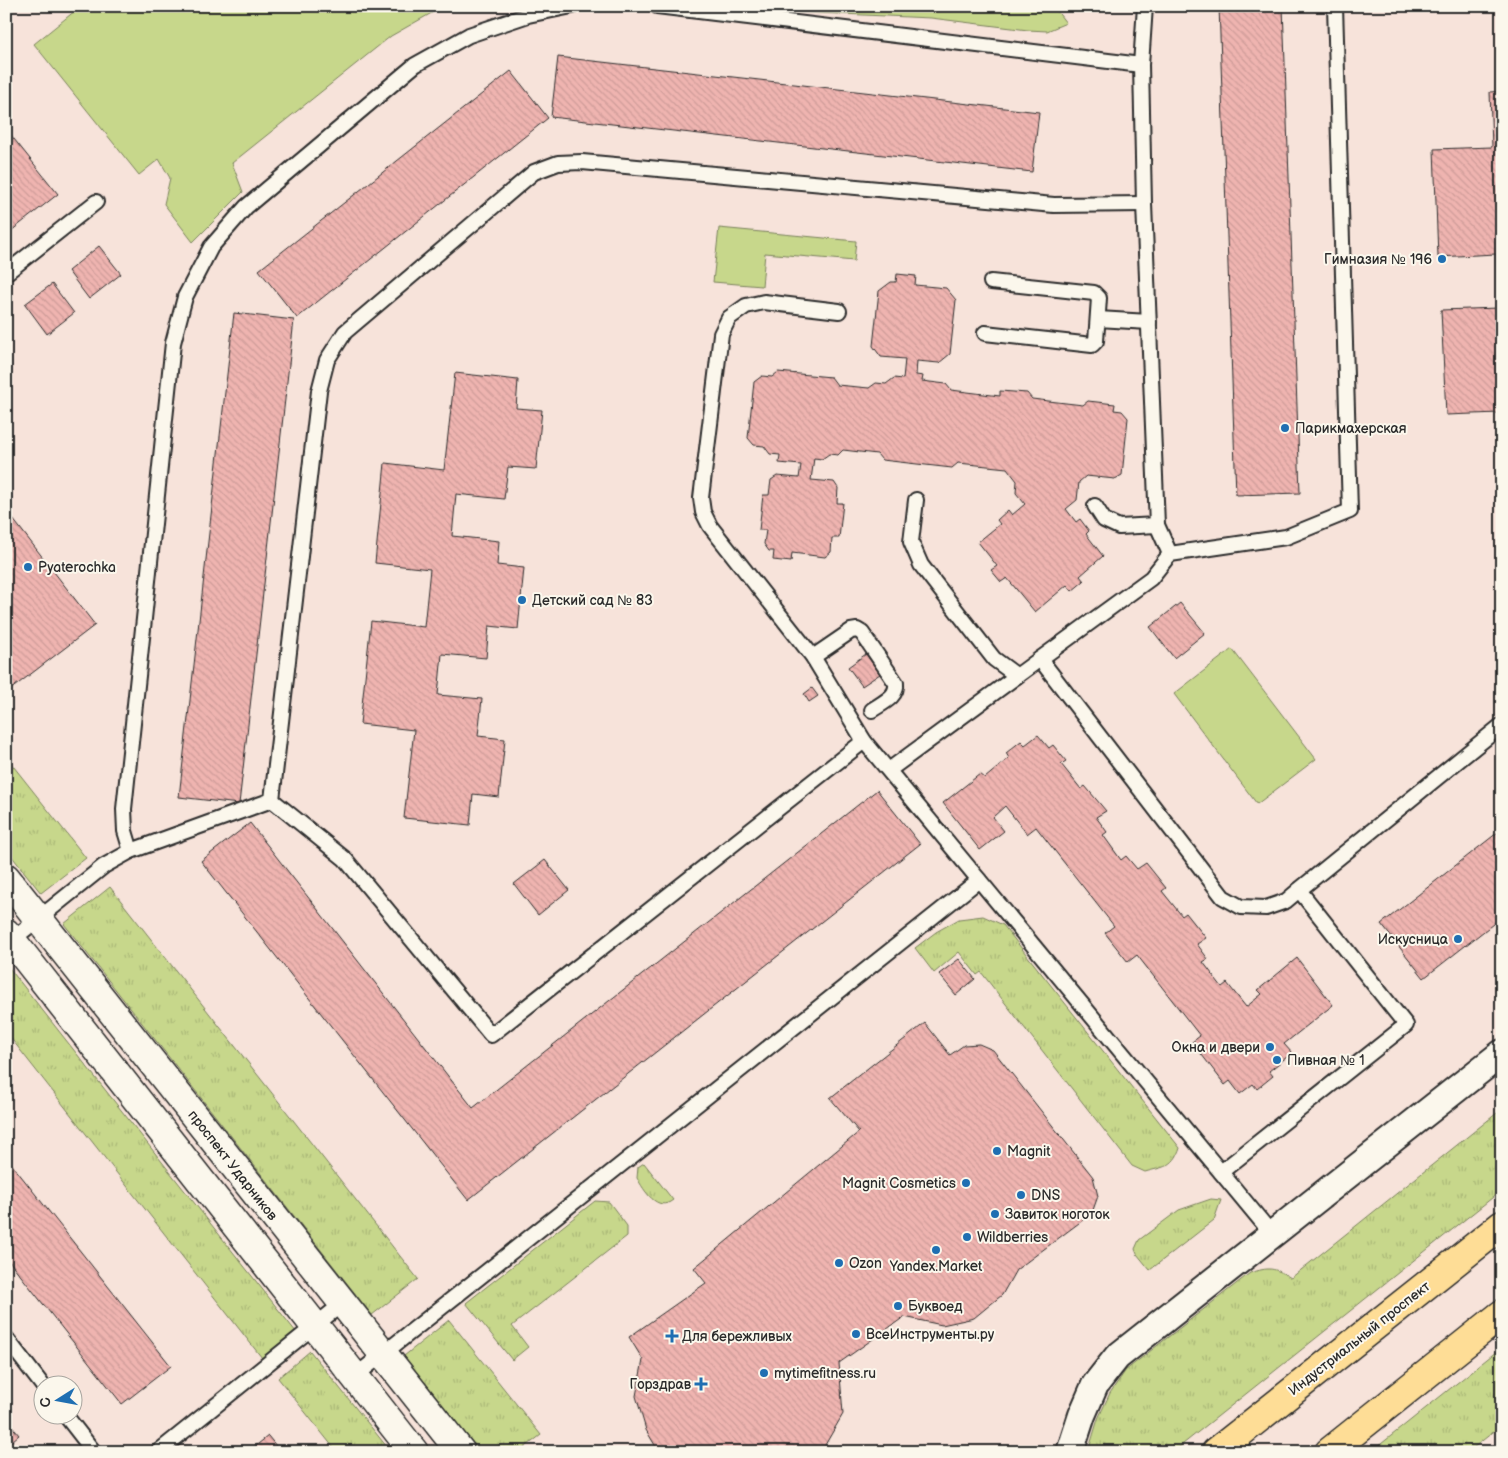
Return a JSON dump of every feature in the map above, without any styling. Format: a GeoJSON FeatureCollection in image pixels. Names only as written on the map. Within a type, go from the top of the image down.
{"type":"FeatureCollection","features":[{"type":"Feature","properties":{"kind":"main road","name":"Индустриальный проспект"},"geometry":{"type":"LineString","coordinates":[[1216,1452],[1502,1225]]}},
{"type":"Feature","properties":{"kind":"main road"},"geometry":{"type":"LineString","coordinates":[[1329,1452],[1502,1314]]}},
{"type":"Feature","properties":{"kind":"street","name":"проспект Ударников"},"geometry":{"type":"LineString","coordinates":[[6,878],[461,1452]]}},
{"type":"Feature","properties":{"kind":"street"},"geometry":{"type":"LineString","coordinates":[[9,936],[414,1452]]}},
{"type":"Feature","properties":{"kind":"street"},"geometry":{"type":"LineString","coordinates":[[1070,1452],[1082,1415],[1096,1385],[1117,1357],[1502,1053]]}},
{"type":"Feature","properties":{"kind":"lane"},"geometry":{"type":"LineString","coordinates":[[132,851],[125,830],[124,809],[173,343],[185,297],[211,247],[246,207],[415,65],[469,35],[528,15],[572,6]]}},
{"type":"Feature","properties":{"kind":"lane"},"geometry":{"type":"LineString","coordinates":[[657,6],[1141,65]]}},
{"type":"Feature","properties":{"kind":"lane"},"geometry":{"type":"LineString","coordinates":[[1145,6],[1141,65],[1144,204],[1157,525],[1170,554]]}},
{"type":"Feature","properties":{"kind":"lane"},"geometry":{"type":"LineString","coordinates":[[889,770],[1151,578],[1170,554],[1286,537],[1350,511],[1335,6]]}},
{"type":"Feature","properties":{"kind":"lane"},"geometry":{"type":"LineString","coordinates":[[272,800],[319,391],[327,360],[345,332],[534,172],[558,164],[582,162],[1054,205],[1144,204]]}},
{"type":"Feature","properties":{"kind":"lane"},"geometry":{"type":"LineString","coordinates":[[6,273],[96,202]]}},
{"type":"Feature","properties":{"kind":"lane"},"geometry":{"type":"LineString","coordinates":[[985,333],[1092,344],[1096,341],[1099,298],[1094,293],[991,282]]}},
{"type":"Feature","properties":{"kind":"lane"},"geometry":{"type":"LineString","coordinates":[[840,311],[764,302],[746,306],[729,318],[721,334],[701,498],[703,512],[710,526],[813,657],[864,741],[1272,1234]]}},
{"type":"Feature","properties":{"kind":"lane"},"geometry":{"type":"LineString","coordinates":[[1098,319],[1149,322]]}},
{"type":"Feature","properties":{"kind":"lane"},"geometry":{"type":"LineString","coordinates":[[916,500],[911,542],[921,565],[994,659],[1017,676]]}},
{"type":"Feature","properties":{"kind":"lane"},"geometry":{"type":"LineString","coordinates":[[1095,506],[1104,520],[1119,527],[1157,525]]}},
{"type":"Feature","properties":{"kind":"lane"},"geometry":{"type":"LineString","coordinates":[[813,657],[851,631],[856,630],[862,633],[896,683],[897,689],[894,694],[872,710]]}},
{"type":"Feature","properties":{"kind":"lane"},"geometry":{"type":"LineString","coordinates":[[1040,659],[1223,897],[1241,907],[1266,908],[1286,901],[1502,725]]}},
{"type":"Feature","properties":{"kind":"lane"},"geometry":{"type":"LineString","coordinates":[[272,800],[345,859],[490,1035],[864,741]]}},
{"type":"Feature","properties":{"kind":"lane"},"geometry":{"type":"LineString","coordinates":[[9,936],[38,918],[104,866],[132,851],[272,800]]}},
{"type":"Feature","properties":{"kind":"lane"},"geometry":{"type":"LineString","coordinates":[[354,1376],[979,880]]}},
{"type":"Feature","properties":{"kind":"lane"},"geometry":{"type":"LineString","coordinates":[[1221,1172],[1406,1025],[1299,890]]}},
{"type":"Feature","properties":{"kind":"lane"},"geometry":{"type":"LineString","coordinates":[[158,1452],[343,1303]]}},
{"type":"Feature","properties":{"kind":"lane"},"geometry":{"type":"LineString","coordinates":[[6,1338],[35,1376]]}},
{"type":"Feature","properties":{"kind":"lane"},"geometry":{"type":"LineString","coordinates":[[74,1426],[94,1452]]}},
{"type":"Feature","properties":{"kind":"green space"},"geometry":{"type":"Polygon","coordinates":[[[81,6],[444,6],[391,36],[232,163],[243,192],[193,242],[164,204],[170,178],[159,159],[139,175],[34,44],[81,6]]]}},
{"type":"Feature","properties":{"kind":"green space"},"geometry":{"type":"Polygon","coordinates":[[[773,6],[1053,6],[1066,23],[1047,31],[1028,30],[931,18],[773,11],[773,6]]]}},
{"type":"Feature","properties":{"kind":"green space"},"geometry":{"type":"Polygon","coordinates":[[[719,228],[856,241],[854,261],[765,253],[762,286],[713,282],[719,228]]]}},
{"type":"Feature","properties":{"kind":"green space"},"geometry":{"type":"Polygon","coordinates":[[[1232,649],[1316,759],[1257,804],[1174,694],[1232,649]]]}},
{"type":"Feature","properties":{"kind":"green space"},"geometry":{"type":"Polygon","coordinates":[[[6,757],[86,858],[41,893],[6,849],[6,757]]]}},
{"type":"Feature","properties":{"kind":"green space"},"geometry":{"type":"Polygon","coordinates":[[[110,887],[418,1279],[372,1315],[64,924],[110,887]]]}},
{"type":"Feature","properties":{"kind":"green space"},"geometry":{"type":"Polygon","coordinates":[[[983,916],[1003,925],[1180,1148],[1177,1155],[1167,1166],[1145,1172],[1132,1166],[981,972],[977,975],[959,952],[934,973],[915,948],[936,932],[959,919],[983,916]]]}},
{"type":"Feature","properties":{"kind":"green space"},"geometry":{"type":"Polygon","coordinates":[[[6,964],[296,1332],[262,1358],[6,1032],[6,964]]]}},
{"type":"Feature","properties":{"kind":"green space"},"geometry":{"type":"Polygon","coordinates":[[[1502,1109],[1502,1190],[1173,1452],[1088,1452],[1098,1419],[1110,1393],[1126,1370],[1250,1273],[1271,1269],[1291,1278],[1502,1109]]]}},
{"type":"Feature","properties":{"kind":"green space"},"geometry":{"type":"Polygon","coordinates":[[[644,1163],[673,1200],[662,1204],[656,1202],[647,1194],[637,1178],[638,1167],[644,1163]]]}},
{"type":"Feature","properties":{"kind":"green space"},"geometry":{"type":"Polygon","coordinates":[[[1211,1199],[1221,1200],[1214,1220],[1150,1270],[1135,1249],[1139,1240],[1179,1210],[1211,1199]]]}},
{"type":"Feature","properties":{"kind":"green space"},"geometry":{"type":"Polygon","coordinates":[[[595,1201],[609,1202],[627,1226],[627,1236],[512,1326],[528,1347],[512,1360],[466,1303],[595,1201]]]}},
{"type":"Feature","properties":{"kind":"green space"},"geometry":{"type":"Polygon","coordinates":[[[449,1320],[541,1435],[519,1452],[480,1452],[404,1356],[449,1320]]]}},
{"type":"Feature","properties":{"kind":"green space"},"geometry":{"type":"Polygon","coordinates":[[[1502,1347],[1502,1425],[1468,1452],[1371,1452],[1502,1347]]]}},
{"type":"Feature","properties":{"kind":"green space"},"geometry":{"type":"Polygon","coordinates":[[[310,1351],[391,1452],[337,1452],[278,1378],[310,1351]]]}},
{"type":"Feature","properties":{"kind":"building"},"geometry":{"type":"Polygon","coordinates":[[[1219,6],[1283,6],[1300,493],[1236,495],[1219,6]]]}},
{"type":"Feature","properties":{"kind":"building"},"geometry":{"type":"Polygon","coordinates":[[[558,57],[1039,112],[1032,172],[551,117],[558,57]]]}},
{"type":"Feature","properties":{"kind":"building"},"geometry":{"type":"Polygon","coordinates":[[[511,71],[548,118],[297,318],[259,270],[511,71]]]}},
{"type":"Feature","properties":{"kind":"building"},"geometry":{"type":"Polygon","coordinates":[[[1502,91],[1502,447],[1500,413],[1446,415],[1441,310],[1498,308],[1496,254],[1438,257],[1434,149],[1492,147],[1490,92],[1502,91]]]}},
{"type":"Feature","properties":{"kind":"building"},"geometry":{"type":"Polygon","coordinates":[[[6,129],[58,194],[6,235],[6,129]]]}},
{"type":"Feature","properties":{"kind":"building"},"geometry":{"type":"Polygon","coordinates":[[[99,246],[121,274],[89,299],[68,271],[99,246]]]}},
{"type":"Feature","properties":{"kind":"building"},"geometry":{"type":"Polygon","coordinates":[[[897,274],[916,276],[915,285],[946,288],[956,300],[950,354],[939,363],[917,361],[916,375],[923,376],[922,381],[946,384],[951,390],[1000,396],[1000,391],[1027,393],[1032,399],[1083,405],[1088,401],[1115,404],[1114,410],[1122,411],[1128,418],[1122,475],[1115,479],[1086,476],[1079,482],[1077,500],[1066,509],[1076,522],[1080,519],[1089,531],[1086,534],[1103,556],[1080,576],[1084,581],[1072,591],[1067,585],[1035,612],[1007,578],[1001,582],[991,570],[997,566],[978,542],[1000,524],[997,520],[1008,510],[1012,515],[1025,504],[1016,493],[1017,481],[1007,468],[958,463],[952,468],[882,460],[877,454],[843,450],[838,455],[829,454],[822,459],[814,458],[811,480],[834,482],[838,488],[837,503],[843,503],[839,538],[832,538],[831,552],[825,557],[792,553],[791,562],[773,560],[774,551],[769,551],[764,544],[766,530],[759,530],[763,495],[769,495],[771,480],[777,476],[799,478],[801,465],[779,463],[780,455],[770,454],[764,446],[754,445],[748,438],[754,382],[762,376],[772,377],[778,372],[831,377],[837,385],[869,388],[876,383],[886,384],[894,378],[903,379],[905,359],[881,357],[873,346],[879,291],[891,282],[896,282],[897,274]]]}},
{"type":"Feature","properties":{"kind":"building"},"geometry":{"type":"Polygon","coordinates":[[[52,284],[74,313],[47,334],[25,304],[52,284]]]}},
{"type":"Feature","properties":{"kind":"building"},"geometry":{"type":"Polygon","coordinates":[[[234,313],[294,320],[239,804],[179,797],[234,313]]]}},
{"type":"Feature","properties":{"kind":"building"},"geometry":{"type":"Polygon","coordinates":[[[455,373],[518,380],[516,408],[542,410],[536,469],[508,467],[504,499],[456,494],[452,536],[499,541],[497,565],[524,568],[518,629],[489,626],[486,658],[442,654],[438,695],[482,699],[478,736],[505,739],[499,797],[473,794],[470,825],[404,818],[414,730],[360,724],[371,621],[424,627],[430,569],[375,563],[385,463],[444,470],[455,373]]]}},
{"type":"Feature","properties":{"kind":"building","name":"Pyaterochka"},"geometry":{"type":"Polygon","coordinates":[[[6,510],[95,625],[6,693],[6,510]]]}},
{"type":"Feature","properties":{"kind":"building"},"geometry":{"type":"Polygon","coordinates":[[[1180,603],[1205,633],[1174,658],[1150,627],[1180,603]]]}},
{"type":"Feature","properties":{"kind":"building"},"geometry":{"type":"Polygon","coordinates":[[[866,654],[880,674],[862,686],[848,667],[866,654]]]}},
{"type":"Feature","properties":{"kind":"building"},"geometry":{"type":"Polygon","coordinates":[[[812,688],[818,696],[809,702],[804,694],[812,688]]]}},
{"type":"Feature","properties":{"kind":"building"},"geometry":{"type":"Polygon","coordinates":[[[1038,735],[1049,748],[1053,745],[1066,761],[1061,764],[1081,789],[1085,786],[1106,811],[1096,817],[1107,832],[1103,835],[1121,860],[1126,856],[1137,869],[1146,863],[1166,888],[1162,891],[1182,916],[1186,913],[1206,938],[1197,944],[1208,959],[1203,962],[1222,987],[1227,983],[1246,1007],[1262,994],[1258,990],[1297,958],[1333,1005],[1284,1044],[1292,1053],[1269,1071],[1273,1076],[1257,1089],[1253,1084],[1240,1094],[1230,1081],[1225,1085],[1192,1042],[1200,1036],[1137,955],[1128,962],[1105,933],[1114,926],[1036,827],[1027,834],[1005,806],[993,817],[1004,831],[980,850],[943,803],[980,774],[985,778],[1009,758],[1006,753],[1021,741],[1025,745],[1038,735]]]}},
{"type":"Feature","properties":{"kind":"building"},"geometry":{"type":"Polygon","coordinates":[[[877,790],[920,844],[468,1200],[201,861],[250,823],[473,1108],[877,790]]]}},
{"type":"Feature","properties":{"kind":"building"},"geometry":{"type":"Polygon","coordinates":[[[1502,829],[1502,917],[1424,978],[1381,924],[1502,829]]]}},
{"type":"Feature","properties":{"kind":"building"},"geometry":{"type":"Polygon","coordinates":[[[545,860],[569,890],[538,915],[514,884],[545,860]]]}},
{"type":"Feature","properties":{"kind":"building"},"geometry":{"type":"Polygon","coordinates":[[[959,959],[975,979],[956,995],[939,974],[959,959]]]}},
{"type":"Feature","properties":{"kind":"building"},"geometry":{"type":"Polygon","coordinates":[[[925,1023],[950,1055],[964,1045],[979,1044],[993,1050],[1093,1177],[1098,1196],[1093,1210],[1083,1220],[1016,1270],[1002,1295],[974,1318],[942,1325],[904,1317],[839,1363],[843,1414],[821,1452],[659,1452],[646,1430],[636,1396],[643,1360],[629,1337],[706,1283],[694,1268],[859,1132],[830,1098],[925,1023]]]}},
{"type":"Feature","properties":{"kind":"building"},"geometry":{"type":"Polygon","coordinates":[[[6,1157],[171,1366],[122,1404],[6,1257],[6,1157]]]}},
{"type":"Feature","properties":{"kind":"building"},"geometry":{"type":"Polygon","coordinates":[[[6,1419],[19,1435],[6,1446],[6,1419]]]}},
{"type":"Feature","properties":{"kind":"building"},"geometry":{"type":"Polygon","coordinates":[[[268,1436],[281,1452],[248,1452],[268,1436]]]}},
{"type":"Feature","properties":{"kind":"place","name":"Гимназия № 196"},"geometry":{"type":"Point","coordinates":[1442,259]}},
{"type":"Feature","properties":{"kind":"place","name":"Парикмахерская"},"geometry":{"type":"Point","coordinates":[1285,428]}},
{"type":"Feature","properties":{"kind":"place","name":"Pyaterochka"},"geometry":{"type":"Point","coordinates":[28,567]}},
{"type":"Feature","properties":{"kind":"place","name":"Детский сад № 83"},"geometry":{"type":"Point","coordinates":[522,600]}},
{"type":"Feature","properties":{"kind":"place","name":"Искусница"},"geometry":{"type":"Point","coordinates":[1458,939]}},
{"type":"Feature","properties":{"kind":"place","name":"Окна и двери"},"geometry":{"type":"Point","coordinates":[1270,1047]}},
{"type":"Feature","properties":{"kind":"place","name":"Пивная № 1"},"geometry":{"type":"Point","coordinates":[1277,1060]}},
{"type":"Feature","properties":{"kind":"place","name":"Magnit"},"geometry":{"type":"Point","coordinates":[997,1151]}},
{"type":"Feature","properties":{"kind":"place","name":"Magnit Cosmetics"},"geometry":{"type":"Point","coordinates":[966,1183]}},
{"type":"Feature","properties":{"kind":"place","name":"DNS"},"geometry":{"type":"Point","coordinates":[1021,1195]}},
{"type":"Feature","properties":{"kind":"place","name":"Завиток ноготок"},"geometry":{"type":"Point","coordinates":[995,1214]}},
{"type":"Feature","properties":{"kind":"place","name":"Wildberries"},"geometry":{"type":"Point","coordinates":[967,1237]}},
{"type":"Feature","properties":{"kind":"place","name":"Yandex.Market"},"geometry":{"type":"Point","coordinates":[936,1250]}},
{"type":"Feature","properties":{"kind":"place","name":"Ozon"},"geometry":{"type":"Point","coordinates":[839,1263]}},
{"type":"Feature","properties":{"kind":"place","name":"Буквоед"},"geometry":{"type":"Point","coordinates":[898,1306]}},
{"type":"Feature","properties":{"kind":"place","name":"ВсеИнструменты.ру"},"geometry":{"type":"Point","coordinates":[856,1334]}},
{"type":"Feature","properties":{"kind":"place","name":"Для бережливых"},"geometry":{"type":"Point","coordinates":[672,1336]}},
{"type":"Feature","properties":{"kind":"place","name":"mytimefitness.ru"},"geometry":{"type":"Point","coordinates":[764,1373]}},
{"type":"Feature","properties":{"kind":"place","name":"Горздрав"},"geometry":{"type":"Point","coordinates":[701,1384]}}]}
